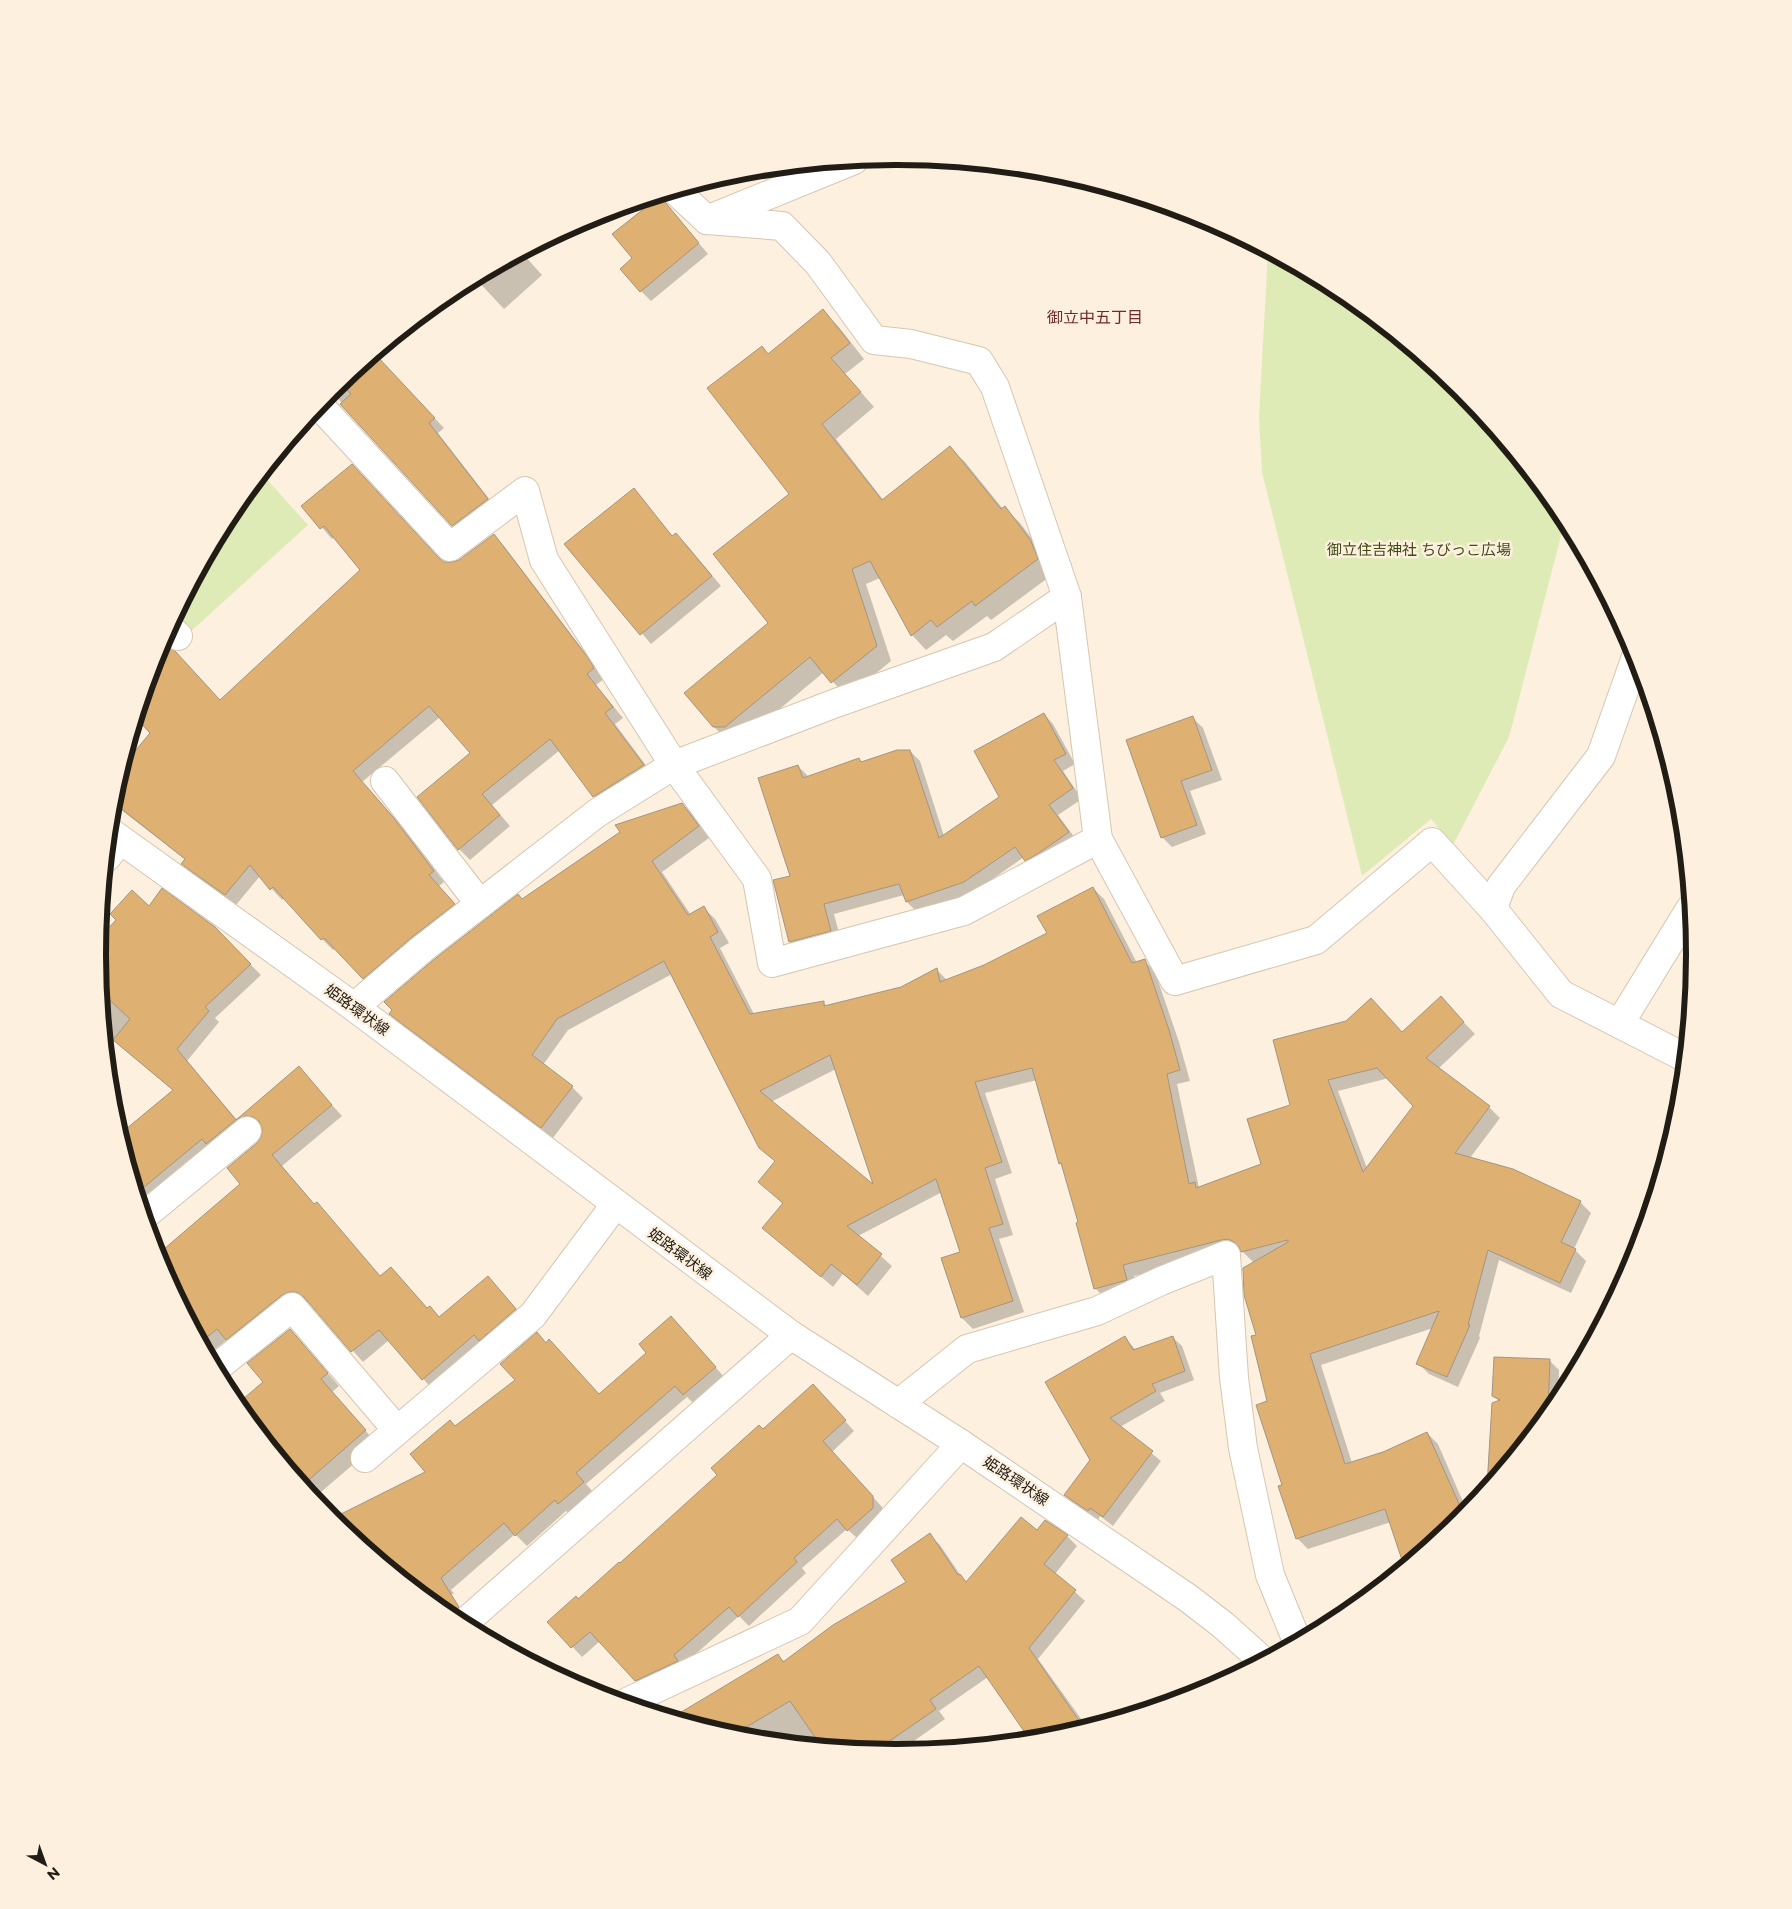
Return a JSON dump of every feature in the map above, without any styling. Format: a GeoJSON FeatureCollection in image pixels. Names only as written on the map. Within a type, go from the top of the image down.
{"type":"FeatureCollection","features":[{"type":"Feature","properties":{"kind":"street"},"geometry":{"type":"LineString","coordinates":[[707,220],[837,167]]}},
{"type":"Feature","properties":{"kind":"street"},"geometry":{"type":"LineString","coordinates":[[681,195],[707,220],[782,226],[818,262],[874,340],[911,344],[980,361],[995,387],[1067,597],[1098,839],[1174,981],[1316,940],[1432,842],[1493,909],[1561,994],[1679,1055]]}},
{"type":"Feature","properties":{"kind":"street"},"geometry":{"type":"LineString","coordinates":[[324,411],[450,547],[525,491],[544,560],[674,766],[757,880],[772,963],[964,911],[1098,839]]}},
{"type":"Feature","properties":{"kind":"street"},"geometry":{"type":"LineString","coordinates":[[354,1007],[422,949],[597,813],[674,766],[836,703],[994,647],[1067,597]]}},
{"type":"Feature","properties":{"kind":"street"},"geometry":{"type":"LineString","coordinates":[[1493,909],[1501,886],[1601,756],[1632,668]]}},
{"type":"Feature","properties":{"kind":"street"},"geometry":{"type":"LineString","coordinates":[[385,781],[480,904]]}},
{"type":"Feature","properties":{"kind":"street","name":"姫路環状線"},"geometry":{"type":"LineString","coordinates":[[114,844],[354,1007],[790,1336],[961,1444],[1188,1598],[1223,1625],[1258,1656]]}},
{"type":"Feature","properties":{"kind":"street"},"geometry":{"type":"LineString","coordinates":[[1620,1023],[1685,918]]}},
{"type":"Feature","properties":{"kind":"street"},"geometry":{"type":"LineString","coordinates":[[149,1211],[247,1131]]}},
{"type":"Feature","properties":{"kind":"street"},"geometry":{"type":"LineString","coordinates":[[365,1458],[533,1315],[615,1205]]}},
{"type":"Feature","properties":{"kind":"street"},"geometry":{"type":"LineString","coordinates":[[898,1404],[967,1349],[1097,1311],[1161,1281],[1226,1255],[1234,1378],[1244,1448],[1270,1575],[1295,1636]]}},
{"type":"Feature","properties":{"kind":"street"},"geometry":{"type":"LineString","coordinates":[[221,1364],[292,1307],[397,1430]]}},
{"type":"Feature","properties":{"kind":"street"},"geometry":{"type":"LineString","coordinates":[[469,1619],[790,1336]]}},
{"type":"Feature","properties":{"kind":"street"},"geometry":{"type":"LineString","coordinates":[[634,1699],[800,1621],[961,1444]]}},
{"type":"Feature","properties":{"kind":"green space","name":"御立住吉神社 ちびっこ広場"},"geometry":{"type":"Polygon","coordinates":[[[1268,258],[1335,298],[1377,328],[1417,361],[1490,434],[1523,474],[1562,531],[1509,737],[1453,845],[1431,819],[1362,876],[1262,472],[1259,417],[1268,258]]]}},
{"type":"Feature","properties":{"kind":"green space"},"geometry":{"type":"Polygon","coordinates":[[[266,478],[308,525],[189,633],[179,624],[188,605],[212,560],[239,516],[266,478]]]}},
{"type":"Feature","properties":{"kind":"building"},"geometry":{"type":"Polygon","coordinates":[[[664,200],[699,243],[640,292],[620,269],[632,258],[612,234],[649,205],[664,200]]]}},
{"type":"Feature","properties":{"kind":"building"},"geometry":{"type":"Polygon","coordinates":[[[823,309],[850,343],[831,358],[861,392],[822,424],[882,500],[950,446],[1001,509],[1005,506],[1031,541],[1038,559],[975,606],[972,601],[937,627],[931,620],[911,636],[870,561],[852,569],[877,646],[831,683],[810,657],[725,727],[713,727],[684,693],[768,623],[713,554],[789,494],[707,388],[762,346],[768,354],[823,309]]]}},
{"type":"Feature","properties":{"kind":"building"},"geometry":{"type":"Polygon","coordinates":[[[379,358],[435,418],[429,423],[488,499],[452,526],[340,404],[351,394],[346,388],[379,358]]]}},
{"type":"Feature","properties":{"kind":"building"},"geometry":{"type":"Polygon","coordinates":[[[352,464],[444,562],[459,560],[494,534],[589,659],[594,668],[587,674],[613,707],[605,713],[644,765],[593,797],[550,739],[482,794],[500,815],[458,850],[417,797],[470,753],[429,706],[353,771],[393,817],[434,871],[429,875],[455,904],[412,937],[363,979],[324,938],[321,940],[273,887],[270,890],[250,865],[225,895],[181,864],[185,859],[120,807],[132,755],[150,733],[141,723],[169,647],[175,651],[220,700],[360,570],[324,526],[320,529],[301,506],[352,464]]]}},
{"type":"Feature","properties":{"kind":"building"},"geometry":{"type":"Polygon","coordinates":[[[634,488],[672,536],[676,533],[712,576],[640,635],[564,544],[634,488]]]}},
{"type":"Feature","properties":{"kind":"building"},"geometry":{"type":"Polygon","coordinates":[[[1044,713],[1066,754],[1054,760],[1073,788],[1049,805],[1069,832],[1025,861],[1015,847],[964,882],[906,902],[899,884],[824,904],[831,931],[789,942],[773,880],[790,876],[758,778],[798,765],[803,778],[859,758],[861,762],[897,750],[910,750],[939,838],[999,797],[974,751],[1044,713]]]}},
{"type":"Feature","properties":{"kind":"building"},"geometry":{"type":"Polygon","coordinates":[[[1193,716],[1212,770],[1181,781],[1197,825],[1161,838],[1126,740],[1193,716]]]}},
{"type":"Feature","properties":{"kind":"building"},"geometry":{"type":"Polygon","coordinates":[[[682,803],[699,826],[652,861],[688,915],[704,906],[718,932],[710,937],[750,1014],[824,1001],[824,1006],[901,987],[937,968],[940,982],[984,965],[1047,933],[1037,916],[1093,887],[1132,963],[1145,959],[1169,1030],[1180,1070],[1167,1074],[1189,1184],[1195,1182],[1196,1188],[1261,1164],[1247,1119],[1290,1105],[1273,1040],[1346,1021],[1371,998],[1402,1032],[1441,996],[1464,1022],[1426,1058],[1490,1106],[1455,1153],[1513,1169],[1581,1201],[1561,1242],[1576,1249],[1560,1283],[1488,1250],[1468,1325],[1470,1325],[1447,1377],[1416,1364],[1439,1311],[1310,1354],[1345,1464],[1383,1452],[1427,1432],[1460,1506],[1402,1560],[1385,1509],[1296,1539],[1278,1486],[1282,1485],[1256,1405],[1267,1401],[1251,1336],[1256,1335],[1244,1295],[1243,1268],[1288,1242],[1288,1240],[1241,1252],[1234,1242],[1228,1239],[1221,1240],[1123,1265],[1127,1280],[1094,1289],[1076,1223],[1078,1222],[1061,1163],[1059,1164],[1032,1068],[975,1082],[1002,1162],[985,1168],[1003,1224],[989,1228],[1013,1301],[961,1318],[941,1258],[960,1252],[936,1179],[847,1226],[882,1254],[857,1285],[831,1264],[821,1277],[762,1228],[783,1203],[758,1182],[775,1161],[759,1148],[664,961],[557,1019],[532,1055],[573,1086],[541,1128],[389,1014],[392,1010],[384,1002],[432,961],[518,894],[522,899],[620,832],[615,825],[682,803]],[[830,1055],[760,1091],[873,1184],[830,1055]],[[1377,1068],[1328,1080],[1363,1172],[1413,1106],[1377,1068]]]}},
{"type":"Feature","properties":{"kind":"building"},"geometry":{"type":"Polygon","coordinates":[[[162,888],[215,927],[251,964],[205,1007],[209,1011],[177,1049],[236,1120],[206,1144],[202,1139],[142,1189],[126,1129],[173,1090],[113,1040],[130,1019],[108,998],[106,955],[107,930],[116,920],[110,914],[132,890],[149,906],[162,888]]]}},
{"type":"Feature","properties":{"kind":"building"},"geometry":{"type":"Polygon","coordinates":[[[299,1066],[332,1105],[272,1155],[314,1204],[317,1202],[380,1276],[391,1267],[427,1308],[430,1306],[439,1317],[488,1276],[516,1309],[479,1341],[474,1335],[422,1380],[379,1330],[351,1352],[304,1297],[297,1292],[289,1292],[282,1295],[226,1340],[217,1329],[206,1338],[163,1250],[240,1184],[227,1168],[257,1143],[261,1137],[262,1129],[259,1121],[253,1117],[245,1116],[237,1119],[299,1066]]]}},
{"type":"Feature","properties":{"kind":"building"},"geometry":{"type":"Polygon","coordinates":[[[671,1316],[716,1367],[683,1395],[675,1386],[576,1473],[584,1482],[558,1504],[555,1500],[515,1536],[504,1523],[441,1578],[459,1607],[456,1610],[415,1581],[375,1548],[340,1515],[425,1472],[410,1454],[450,1420],[455,1426],[515,1380],[500,1364],[537,1332],[546,1343],[549,1339],[599,1394],[646,1353],[639,1344],[671,1316]]]}},
{"type":"Feature","properties":{"kind":"building"},"geometry":{"type":"Polygon","coordinates":[[[290,1329],[328,1373],[321,1379],[366,1430],[308,1481],[269,1435],[243,1399],[263,1382],[247,1363],[290,1329]]]}},
{"type":"Feature","properties":{"kind":"building"},"geometry":{"type":"Polygon","coordinates":[[[1125,1336],[1133,1350],[1173,1336],[1185,1371],[1152,1384],[1156,1391],[1110,1418],[1153,1451],[1103,1517],[1090,1508],[1088,1511],[1064,1495],[1090,1460],[1045,1382],[1125,1336]]]}},
{"type":"Feature","properties":{"kind":"building"},"geometry":{"type":"Polygon","coordinates":[[[1494,1357],[1550,1359],[1548,1399],[1523,1435],[1488,1478],[1492,1403],[1500,1400],[1492,1396],[1494,1357]]]}},
{"type":"Feature","properties":{"kind":"building"},"geometry":{"type":"Polygon","coordinates":[[[813,1384],[846,1420],[823,1441],[873,1496],[873,1508],[847,1531],[837,1519],[794,1558],[797,1562],[738,1617],[729,1607],[674,1655],[678,1661],[635,1681],[590,1632],[571,1648],[547,1622],[576,1596],[578,1599],[620,1563],[717,1475],[711,1468],[759,1425],[763,1429],[813,1384]]]}},
{"type":"Feature","properties":{"kind":"building"},"geometry":{"type":"Polygon","coordinates":[[[1021,1517],[1037,1530],[1045,1520],[1068,1535],[1044,1564],[1076,1590],[1029,1648],[1080,1722],[1025,1733],[979,1666],[930,1700],[936,1709],[885,1744],[844,1743],[817,1740],[790,1701],[743,1729],[679,1713],[778,1654],[783,1662],[833,1625],[906,1582],[891,1560],[930,1533],[958,1575],[960,1574],[966,1582],[1021,1517]]]}},
{"type":"Feature","properties":{"kind":"district","name":"御立中五丁目"},"geometry":{"type":"Point","coordinates":[1095,317]}}]}
